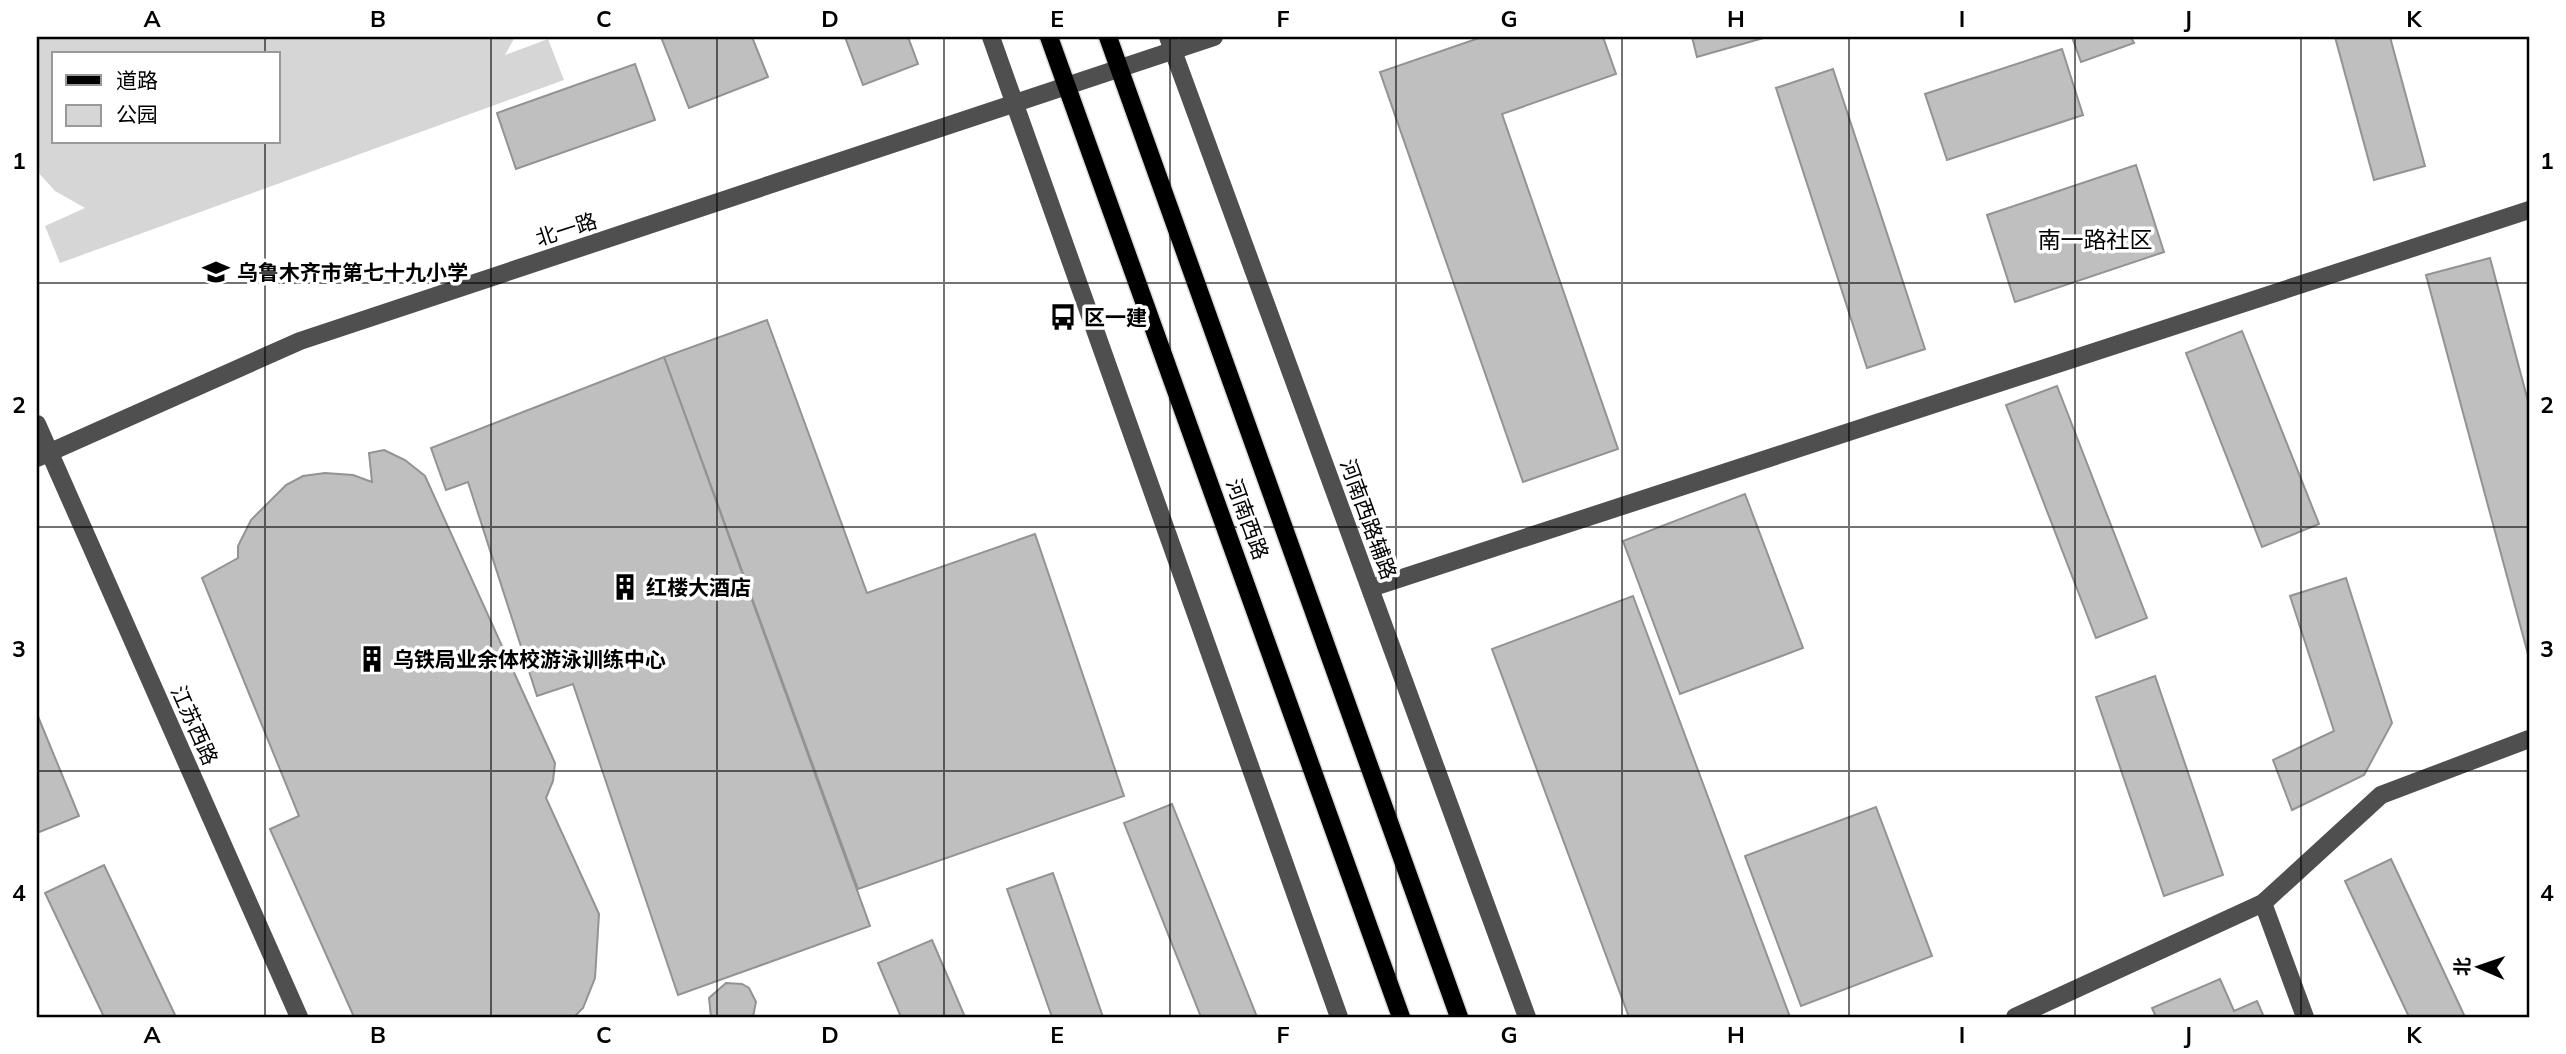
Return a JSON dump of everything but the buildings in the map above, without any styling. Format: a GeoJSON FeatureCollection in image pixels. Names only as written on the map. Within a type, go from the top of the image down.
{"type":"FeatureCollection","features":[{"type":"Feature","properties":{"kind":"main road","name":"河南西路"},"geometry":{"type":"LineString","coordinates":[[1049,37],[1401,1017]]}},
{"type":"Feature","properties":{"kind":"main road","name":"河南西路"},"geometry":{"type":"LineString","coordinates":[[1108,37],[1459,1017]]}},
{"type":"Feature","properties":{"kind":"street"},"geometry":{"type":"LineString","coordinates":[[991,37],[1339,1017]]}},
{"type":"Feature","properties":{"kind":"street","name":"北一路"},"geometry":{"type":"LineString","coordinates":[[44,455],[300,341],[1016,105],[1119,67],[1170,43],[1214,37]]}},
{"type":"Feature","properties":{"kind":"street","name":"河南西路辅路"},"geometry":{"type":"LineString","coordinates":[[1170,43],[1527,1017]]}},
{"type":"Feature","properties":{"kind":"street"},"geometry":{"type":"LineString","coordinates":[[1371,588],[2529,210]]}},
{"type":"Feature","properties":{"kind":"street","name":"江苏西路"},"geometry":{"type":"LineString","coordinates":[[37,424],[44,455],[299,1017]]}},
{"type":"Feature","properties":{"kind":"street"},"geometry":{"type":"LineString","coordinates":[[2015,1017],[2263,903],[2381,795],[2529,739]]}},
{"type":"Feature","properties":{"kind":"street"},"geometry":{"type":"LineString","coordinates":[[2263,903],[2305,1017]]}},
{"type":"Feature","properties":{"kind":"green space"},"geometry":{"type":"Polygon","coordinates":[[[37,37],[515,37],[505,55],[548,39],[564,80],[60,263],[45,226],[85,208],[55,191],[37,171],[37,37]]]}},
{"type":"Feature","properties":{"kind":"place","name":"乌鲁木齐市第七十九小学"},"geometry":{"type":"Point","coordinates":[216,272]}},
{"type":"Feature","properties":{"kind":"place","name":"区一建"},"geometry":{"type":"Point","coordinates":[1063,317]}},
{"type":"Feature","properties":{"kind":"place","name":"红楼大酒店"},"geometry":{"type":"Point","coordinates":[625,587]}},
{"type":"Feature","properties":{"kind":"place","name":"乌铁局业余体校游泳训练中心"},"geometry":{"type":"Point","coordinates":[372,659]}},
{"type":"Feature","properties":{"kind":"district","name":"南一路社区"},"geometry":{"type":"Point","coordinates":[2095,239]}}]}
